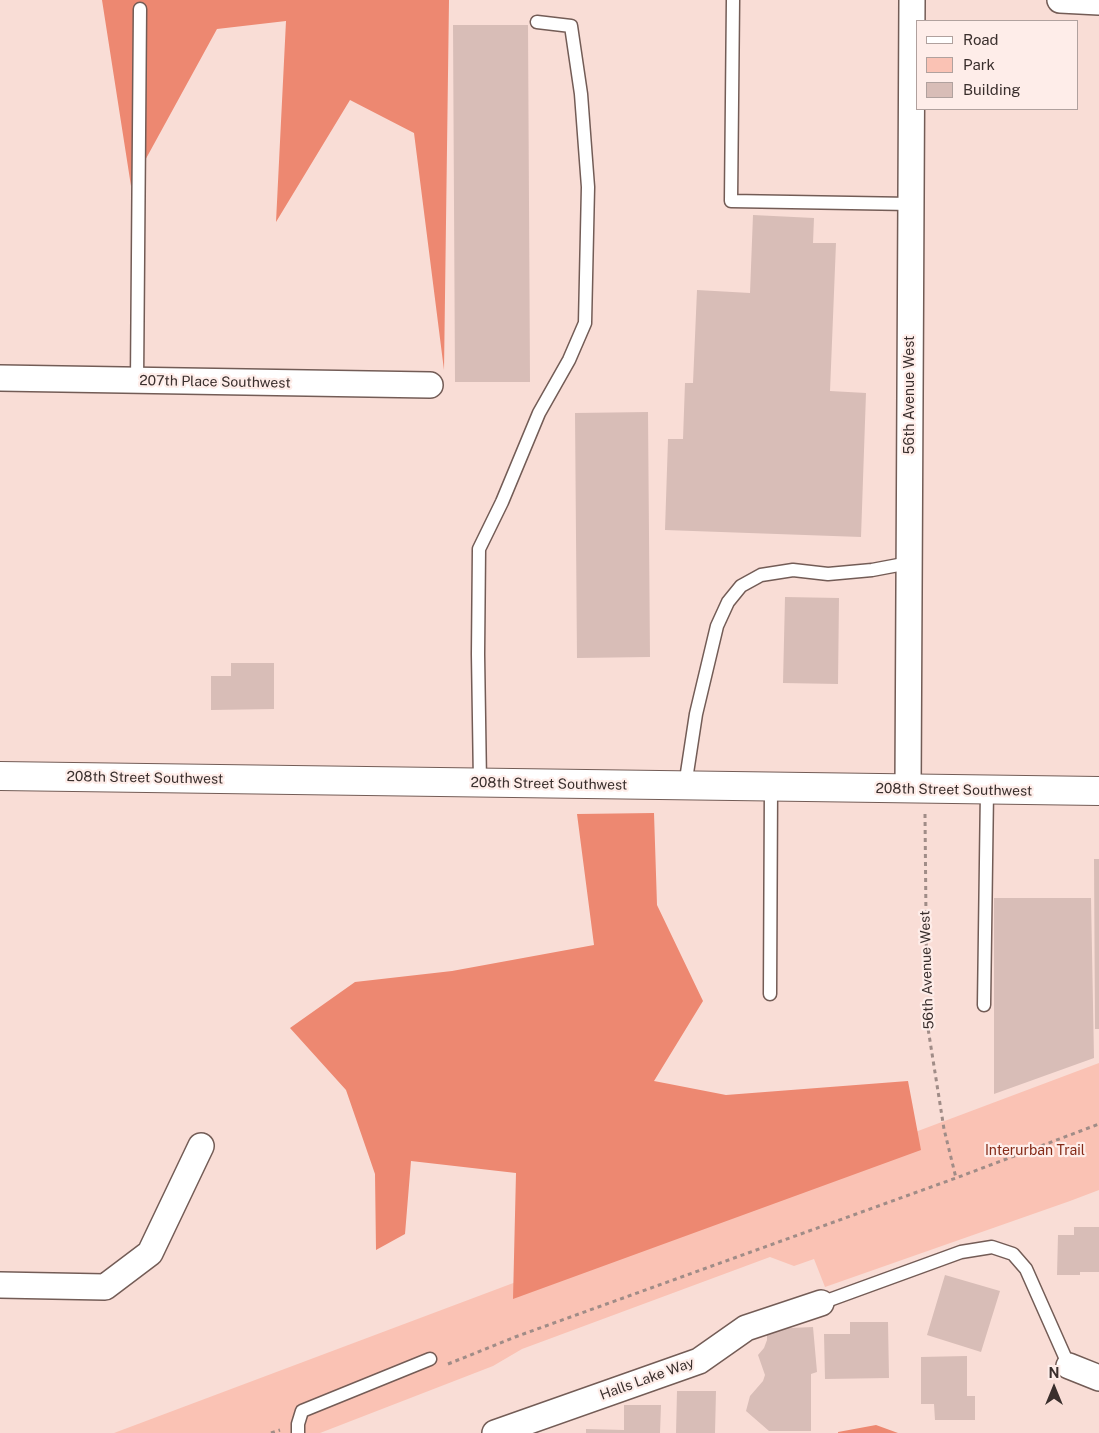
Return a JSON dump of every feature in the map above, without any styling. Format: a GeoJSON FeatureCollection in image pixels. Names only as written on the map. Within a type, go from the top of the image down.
{"type":"FeatureCollection","features":[{"type":"Feature","properties":{"kind":"street","name":"56th Avenue West"},"geometry":{"type":"LineString","coordinates":[[912,0],[909,563],[916,789]]}},
{"type":"Feature","properties":{"kind":"street"},"geometry":{"type":"LineString","coordinates":[[1060,0],[1099,2]]}},
{"type":"Feature","properties":{"kind":"street","name":"207th Place Southwest"},"geometry":{"type":"LineString","coordinates":[[0,378],[430,385]]}},
{"type":"Feature","properties":{"kind":"street","name":"208th Street Southwest"},"geometry":{"type":"LineString","coordinates":[[0,776],[1099,791]]}},
{"type":"Feature","properties":{"kind":"street"},"geometry":{"type":"LineString","coordinates":[[0,1285],[105,1287],[150,1253],[201,1146]]}},
{"type":"Feature","properties":{"kind":"street","name":"Halls Lake Way"},"geometry":{"type":"LineString","coordinates":[[495,1433],[699,1361],[746,1328],[821,1303]]}},
{"type":"Feature","properties":{"kind":"street"},"geometry":{"type":"LineString","coordinates":[[1068,1366],[1099,1378]]}},
{"type":"Feature","properties":{"kind":"lane"},"geometry":{"type":"LineString","coordinates":[[733,0],[731,200],[911,204]]}},
{"type":"Feature","properties":{"kind":"lane"},"geometry":{"type":"LineString","coordinates":[[137,381],[140,9]]}},
{"type":"Feature","properties":{"kind":"lane"},"geometry":{"type":"LineString","coordinates":[[480,783],[479,549],[502,502],[540,414],[569,360],[585,323],[588,187],[581,94],[571,26],[537,22]]}},
{"type":"Feature","properties":{"kind":"lane"},"geometry":{"type":"LineString","coordinates":[[685,786],[696,714],[717,626],[728,602],[741,586],[761,575],[792,570],[828,574],[872,570],[909,563]]}},
{"type":"Feature","properties":{"kind":"lane"},"geometry":{"type":"LineString","coordinates":[[770,787],[770,994]]}},
{"type":"Feature","properties":{"kind":"lane"},"geometry":{"type":"LineString","coordinates":[[984,1005],[987,790]]}},
{"type":"Feature","properties":{"kind":"lane"},"geometry":{"type":"LineString","coordinates":[[821,1303],[961,1252],[992,1247],[1013,1254],[1026,1269],[1068,1366]]}},
{"type":"Feature","properties":{"kind":"lane"},"geometry":{"type":"LineString","coordinates":[[298,1433],[298,1424],[302,1411],[430,1359]]}},
{"type":"Feature","properties":{"kind":"path","name":"56th Avenue West"},"geometry":{"type":"LineString","coordinates":[[916,789],[927,1022],[944,1129],[956,1178]]}},
{"type":"Feature","properties":{"kind":"path"},"geometry":{"type":"LineString","coordinates":[[515,1337],[956,1178],[1099,1124]]}},
{"type":"Feature","properties":{"kind":"green space","name":"Interurban Trail"},"geometry":{"type":"Polygon","coordinates":[[[1099,1063],[1099,1190],[1070,1201],[825,1287],[814,1259],[794,1266],[770,1257],[522,1349],[493,1366],[320,1433],[114,1433],[1099,1063]]]}},
{"type":"Feature","properties":{"kind":"shaded area"},"geometry":{"type":"Polygon","coordinates":[[[102,0],[449,0],[444,370],[414,133],[350,100],[276,222],[286,21],[217,29],[131,186],[102,0]]]}},
{"type":"Feature","properties":{"kind":"shaded area"},"geometry":{"type":"Polygon","coordinates":[[[654,813],[657,905],[703,1001],[654,1081],[726,1095],[908,1081],[921,1150],[513,1299],[516,1173],[411,1161],[405,1234],[376,1250],[375,1174],[346,1090],[290,1028],[355,982],[452,971],[594,945],[577,814],[654,813]]]}},
{"type":"Feature","properties":{"kind":"shaded area"},"geometry":{"type":"Polygon","coordinates":[[[876,1425],[898,1433],[838,1433],[838,1432],[876,1425]]]}},
{"type":"Feature","properties":{"kind":"building"},"geometry":{"type":"Polygon","coordinates":[[[453,25],[528,25],[530,382],[455,382],[453,25]]]}},
{"type":"Feature","properties":{"kind":"building"},"geometry":{"type":"Polygon","coordinates":[[[753,215],[814,218],[813,243],[836,243],[830,391],[866,393],[861,537],[665,530],[668,439],[683,439],[685,383],[693,383],[697,290],[750,293],[753,215]]]}},
{"type":"Feature","properties":{"kind":"building"},"geometry":{"type":"Polygon","coordinates":[[[648,412],[650,657],[577,658],[575,413],[648,412]]]}},
{"type":"Feature","properties":{"kind":"building"},"geometry":{"type":"Polygon","coordinates":[[[785,597],[839,598],[838,684],[783,683],[785,597]]]}},
{"type":"Feature","properties":{"kind":"building"},"geometry":{"type":"Polygon","coordinates":[[[231,663],[274,663],[274,709],[211,710],[211,676],[231,676],[231,663]]]}},
{"type":"Feature","properties":{"kind":"building"},"geometry":{"type":"Polygon","coordinates":[[[1094,859],[1099,859],[1099,1029],[1095,1029],[1094,859]]]}},
{"type":"Feature","properties":{"kind":"building"},"geometry":{"type":"Polygon","coordinates":[[[994,898],[1091,898],[1094,1058],[994,1094],[994,898]]]}},
{"type":"Feature","properties":{"kind":"building"},"geometry":{"type":"Polygon","coordinates":[[[1074,1227],[1099,1227],[1099,1272],[1080,1272],[1080,1275],[1057,1275],[1058,1235],[1074,1235],[1074,1227]]]}},
{"type":"Feature","properties":{"kind":"building"},"geometry":{"type":"Polygon","coordinates":[[[945,1275],[1000,1291],[981,1352],[927,1335],[945,1275]]]}},
{"type":"Feature","properties":{"kind":"building"},"geometry":{"type":"Polygon","coordinates":[[[850,1322],[888,1322],[889,1378],[825,1379],[824,1334],[850,1334],[850,1322]]]}},
{"type":"Feature","properties":{"kind":"building"},"geometry":{"type":"Polygon","coordinates":[[[813,1327],[817,1372],[811,1374],[811,1431],[769,1431],[746,1411],[750,1396],[763,1381],[765,1375],[758,1355],[764,1348],[767,1340],[767,1329],[813,1327]]]}},
{"type":"Feature","properties":{"kind":"building"},"geometry":{"type":"Polygon","coordinates":[[[967,1356],[967,1396],[975,1396],[975,1420],[935,1420],[934,1404],[921,1404],[921,1357],[967,1356]]]}},
{"type":"Feature","properties":{"kind":"building"},"geometry":{"type":"Polygon","coordinates":[[[677,1391],[716,1391],[715,1433],[676,1433],[677,1391]]]}},
{"type":"Feature","properties":{"kind":"building"},"geometry":{"type":"Polygon","coordinates":[[[624,1405],[661,1405],[660,1433],[586,1433],[586,1429],[624,1430],[624,1405]]]}}]}
